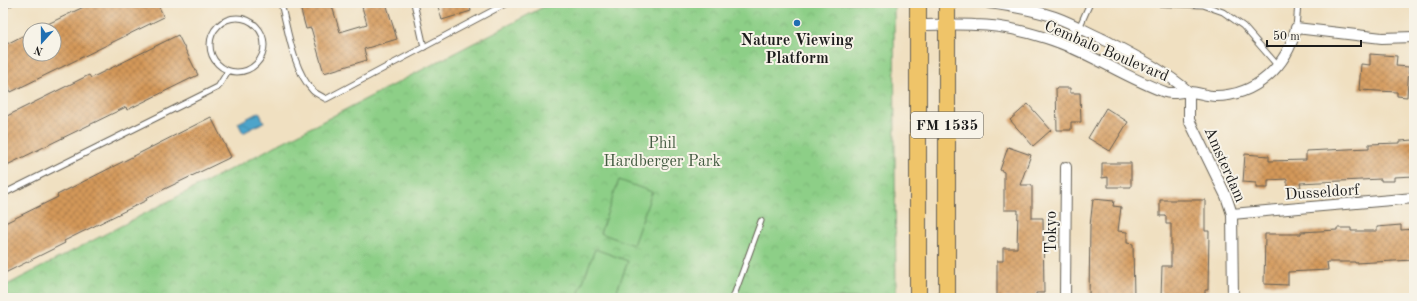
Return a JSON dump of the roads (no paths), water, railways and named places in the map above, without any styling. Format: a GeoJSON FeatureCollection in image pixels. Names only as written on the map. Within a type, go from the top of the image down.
{"type":"FeatureCollection","features":[{"type":"Feature","properties":{"kind":"main road","name":"FM 1535"},"geometry":{"type":"LineString","coordinates":[[918,3],[918,298]]}},
{"type":"Feature","properties":{"kind":"main road","name":"FM 1535"},"geometry":{"type":"LineString","coordinates":[[947,3],[947,298]]}},
{"type":"Feature","properties":{"kind":"street","name":"Cembalo Boulevard"},"geometry":{"type":"LineString","coordinates":[[989,3],[1019,8],[1056,18],[1079,28],[1127,52],[1174,79],[1189,92]]}},
{"type":"Feature","properties":{"kind":"street","name":"Cembalo Boulevard"},"geometry":{"type":"LineString","coordinates":[[917,25],[976,25],[1010,29],[1047,38],[1166,93],[1189,92],[1205,96],[1235,94],[1250,89],[1263,81],[1278,66],[1293,41],[1296,28]]}},
{"type":"Feature","properties":{"kind":"street"},"geometry":{"type":"LineString","coordinates":[[1071,48],[1079,28]]}},
{"type":"Feature","properties":{"kind":"street"},"geometry":{"type":"LineString","coordinates":[[1296,28],[1382,38],[1414,37]]}},
{"type":"Feature","properties":{"kind":"street","name":"Amsterdam"},"geometry":{"type":"LineString","coordinates":[[1189,92],[1189,120],[1226,196],[1232,214],[1233,298]]}},
{"type":"Feature","properties":{"kind":"street","name":"Tokyo"},"geometry":{"type":"LineString","coordinates":[[1065,298],[1066,167]]}},
{"type":"Feature","properties":{"kind":"street","name":"Dusseldorf"},"geometry":{"type":"LineString","coordinates":[[1232,214],[1414,198]]}},
{"type":"Feature","properties":{"kind":"lane"},"geometry":{"type":"LineString","coordinates":[[3,6],[10,3]]}},
{"type":"Feature","properties":{"kind":"lane"},"geometry":{"type":"LineString","coordinates":[[281,3],[297,66],[305,81],[314,92],[326,99],[507,3]]}},
{"type":"Feature","properties":{"kind":"lane"},"geometry":{"type":"LineString","coordinates":[[414,3],[424,47]]}},
{"type":"Feature","properties":{"kind":"lane"},"geometry":{"type":"LineString","coordinates":[[1079,28],[1090,3]]}},
{"type":"Feature","properties":{"kind":"lane"},"geometry":{"type":"LineString","coordinates":[[1148,3],[1203,5],[1223,12],[1243,26],[1278,66]]}},
{"type":"Feature","properties":{"kind":"lane"},"geometry":{"type":"LineString","coordinates":[[1296,28],[1298,3]]}},
{"type":"Feature","properties":{"kind":"lane"},"geometry":{"type":"LineString","coordinates":[[235,18],[246,19],[255,24],[262,33],[265,43],[264,54],[258,63],[250,70],[239,73],[228,72],[219,66],[212,57],[209,47],[211,36],[216,27],[225,20],[235,18]]}},
{"type":"Feature","properties":{"kind":"lane"},"geometry":{"type":"LineString","coordinates":[[3,194],[218,87],[228,72]]}},
{"type":"Feature","properties":{"kind":"lane"},"geometry":{"type":"LineString","coordinates":[[733,298],[761,221]]}},
{"type":"Feature","properties":{"kind":"water"},"geometry":{"type":"Polygon","coordinates":[[[259,112],[264,122],[243,133],[238,123],[259,112]]]}},
{"type":"Feature","properties":{"kind":"place","name":"Nature Viewing Platform"},"geometry":{"type":"Point","coordinates":[797,23]}},
{"type":"Feature","properties":{"kind":"park label","name":"Phil Hardberger Park"},"geometry":{"type":"Point","coordinates":[662,151]}}]}
